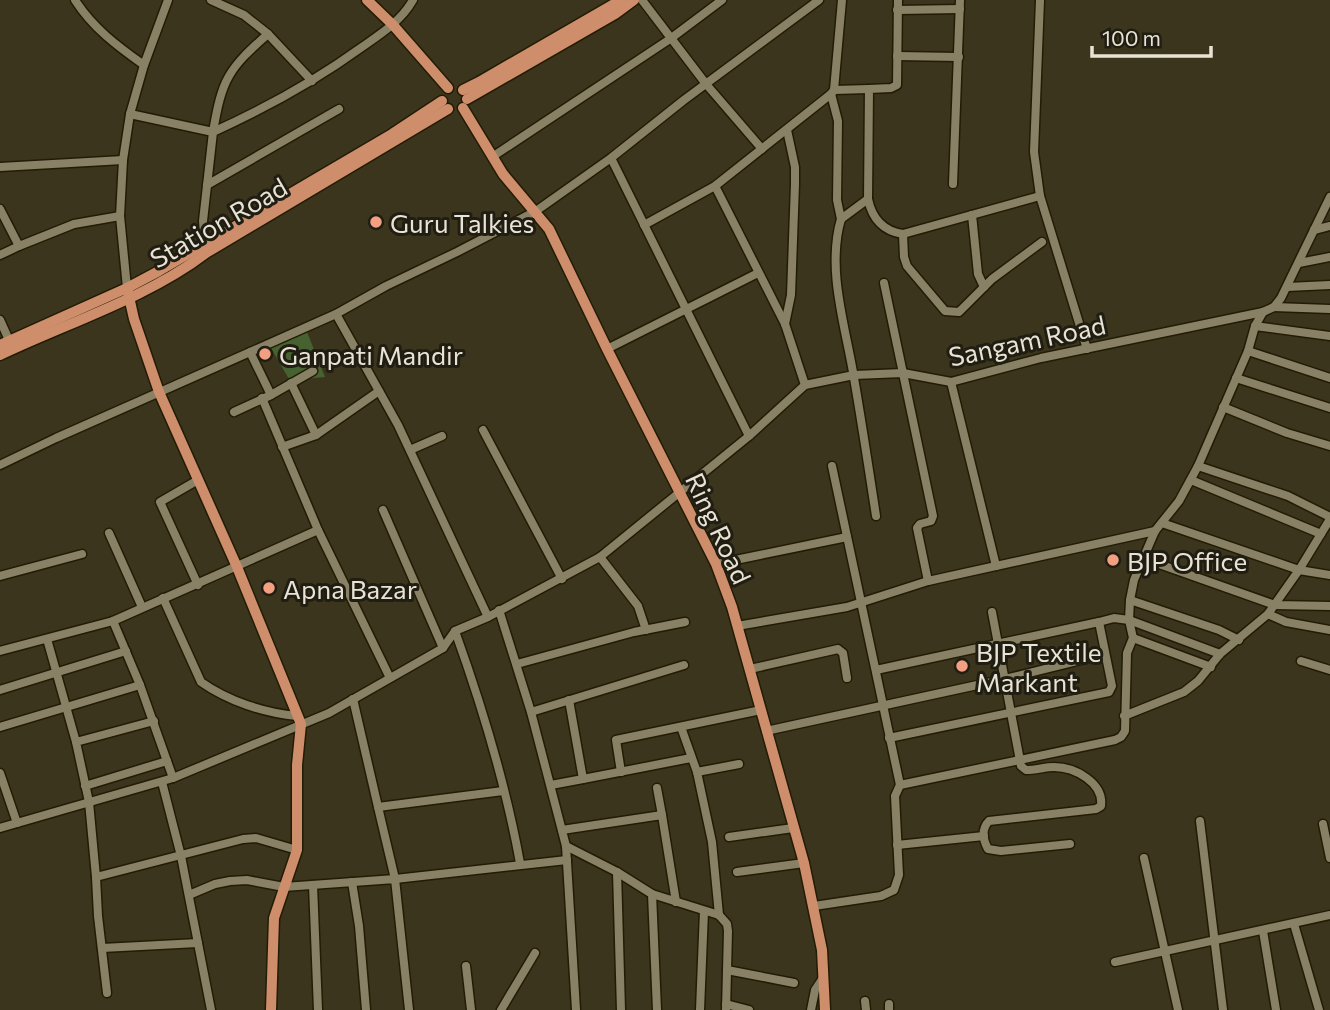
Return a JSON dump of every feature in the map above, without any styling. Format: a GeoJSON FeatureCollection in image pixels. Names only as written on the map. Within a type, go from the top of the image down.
{"type":"FeatureCollection","features":[{"type":"Feature","properties":{"kind":"main road"},"geometry":{"type":"LineString","coordinates":[[367,0],[449,88]]}},
{"type":"Feature","properties":{"kind":"main road"},"geometry":{"type":"LineString","coordinates":[[464,99],[453,86],[444,92],[445,105],[453,111],[464,99],[479,82],[621,0]]}},
{"type":"Feature","properties":{"kind":"main road"},"geometry":{"type":"LineString","coordinates":[[464,99],[634,0]]}},
{"type":"Feature","properties":{"kind":"main road","name":"Ring Road"},"geometry":{"type":"LineString","coordinates":[[464,99],[492,158],[549,229],[716,564],[750,669],[804,863],[822,950],[825,1010]]}},
{"type":"Feature","properties":{"kind":"main road","name":"Station Road"},"geometry":{"type":"LineString","coordinates":[[0,355],[128,293],[445,105]]}},
{"type":"Feature","properties":{"kind":"main road"},"geometry":{"type":"LineString","coordinates":[[128,293],[159,392],[237,567],[299,720],[297,850],[278,903],[272,935],[271,1010]]}},
{"type":"Feature","properties":{"kind":"main road","name":"Station Road"},"geometry":{"type":"LineString","coordinates":[[5,342],[128,293]]}},
{"type":"Feature","properties":{"kind":"street"},"geometry":{"type":"LineString","coordinates":[[75,0],[110,42],[144,65]]}},
{"type":"Feature","properties":{"kind":"street"},"geometry":{"type":"LineString","coordinates":[[128,293],[120,216],[123,160],[130,114],[144,65],[168,0]]}},
{"type":"Feature","properties":{"kind":"street"},"geometry":{"type":"LineString","coordinates":[[211,0],[244,15],[268,34],[312,81]]}},
{"type":"Feature","properties":{"kind":"street"},"geometry":{"type":"LineString","coordinates":[[130,114],[213,132],[261,111],[312,81],[393,25],[413,0]]}},
{"type":"Feature","properties":{"kind":"street"},"geometry":{"type":"LineString","coordinates":[[642,0],[706,84],[762,149]]}},
{"type":"Feature","properties":{"kind":"street"},"geometry":{"type":"LineString","coordinates":[[492,158],[670,39],[722,0]]}},
{"type":"Feature","properties":{"kind":"street"},"geometry":{"type":"LineString","coordinates":[[0,465],[335,314],[536,211],[611,158],[819,0]]}},
{"type":"Feature","properties":{"kind":"street"},"geometry":{"type":"LineString","coordinates":[[842,0],[833,92],[838,121],[836,200],[841,219],[838,234],[837,293],[854,375],[876,516]]}},
{"type":"Feature","properties":{"kind":"street"},"geometry":{"type":"LineString","coordinates":[[644,225],[715,186],[833,92],[891,88],[897,85],[898,0]]}},
{"type":"Feature","properties":{"kind":"street"},"geometry":{"type":"LineString","coordinates":[[1040,0],[1034,152],[1040,196],[1087,349]]}},
{"type":"Feature","properties":{"kind":"street"},"geometry":{"type":"LineString","coordinates":[[897,10],[960,5],[953,184]]}},
{"type":"Feature","properties":{"kind":"street"},"geometry":{"type":"LineString","coordinates":[[205,249],[203,220],[213,132],[221,92],[237,62],[268,34]]}},
{"type":"Feature","properties":{"kind":"street"},"geometry":{"type":"LineString","coordinates":[[897,56],[959,57]]}},
{"type":"Feature","properties":{"kind":"street"},"geometry":{"type":"LineString","coordinates":[[869,89],[867,199],[871,214],[893,233],[903,234],[1040,196]]}},
{"type":"Feature","properties":{"kind":"street"},"geometry":{"type":"LineString","coordinates":[[207,185],[339,110]]}},
{"type":"Feature","properties":{"kind":"street"},"geometry":{"type":"LineString","coordinates":[[785,324],[790,295],[795,184],[795,167],[787,130]]}},
{"type":"Feature","properties":{"kind":"street"},"geometry":{"type":"LineString","coordinates":[[611,158],[749,436]]}},
{"type":"Feature","properties":{"kind":"street"},"geometry":{"type":"LineString","coordinates":[[0,167],[123,160]]}},
{"type":"Feature","properties":{"kind":"street"},"geometry":{"type":"LineString","coordinates":[[0,828],[173,778],[299,720],[353,699],[443,648],[455,631],[488,617],[600,557],[749,436],[805,385],[785,324],[715,186]]}},
{"type":"Feature","properties":{"kind":"street"},"geometry":{"type":"LineString","coordinates":[[1274,307],[1287,287],[1330,197]]}},
{"type":"Feature","properties":{"kind":"street"},"geometry":{"type":"LineString","coordinates":[[841,219],[867,199]]}},
{"type":"Feature","properties":{"kind":"street"},"geometry":{"type":"LineString","coordinates":[[0,209],[19,246]]}},
{"type":"Feature","properties":{"kind":"street"},"geometry":{"type":"LineString","coordinates":[[972,215],[978,274],[984,287]]}},
{"type":"Feature","properties":{"kind":"street"},"geometry":{"type":"LineString","coordinates":[[0,255],[74,224],[120,216]]}},
{"type":"Feature","properties":{"kind":"street"},"geometry":{"type":"LineString","coordinates":[[1314,230],[1330,226]]}},
{"type":"Feature","properties":{"kind":"street"},"geometry":{"type":"LineString","coordinates":[[903,234],[904,257],[908,266],[945,311],[954,314],[1042,242]]}},
{"type":"Feature","properties":{"kind":"street"},"geometry":{"type":"LineString","coordinates":[[1299,263],[1330,257]]}},
{"type":"Feature","properties":{"kind":"street"},"geometry":{"type":"LineString","coordinates":[[607,349],[758,273]]}},
{"type":"Feature","properties":{"kind":"street"},"geometry":{"type":"LineString","coordinates":[[884,284],[933,516],[931,521],[920,524],[917,528],[928,581]]}},
{"type":"Feature","properties":{"kind":"street"},"geometry":{"type":"LineString","coordinates":[[1287,287],[1330,285]]}},
{"type":"Feature","properties":{"kind":"street"},"geometry":{"type":"LineString","coordinates":[[1274,307],[1330,309]]}},
{"type":"Feature","properties":{"kind":"street","name":"Sangam Road"},"geometry":{"type":"LineString","coordinates":[[805,385],[854,375],[903,373],[951,382],[1087,349],[1263,312],[1274,307]]}},
{"type":"Feature","properties":{"kind":"street"},"geometry":{"type":"LineString","coordinates":[[900,785],[1115,740],[1125,731],[1127,653],[1133,638],[1129,620],[1130,600],[1134,580],[1155,531],[1198,466],[1263,312]]}},
{"type":"Feature","properties":{"kind":"street"},"geometry":{"type":"LineString","coordinates":[[335,314],[410,450],[488,617]]}},
{"type":"Feature","properties":{"kind":"street"},"geometry":{"type":"LineString","coordinates":[[0,320],[5,342]]}},
{"type":"Feature","properties":{"kind":"street"},"geometry":{"type":"LineString","coordinates":[[1255,326],[1330,336]]}},
{"type":"Feature","properties":{"kind":"street"},"geometry":{"type":"LineString","coordinates":[[1248,351],[1330,378]]}},
{"type":"Feature","properties":{"kind":"street"},"geometry":{"type":"LineString","coordinates":[[250,352],[271,395]]}},
{"type":"Feature","properties":{"kind":"street"},"geometry":{"type":"LineString","coordinates":[[234,412],[271,395],[313,370]]}},
{"type":"Feature","properties":{"kind":"street"},"geometry":{"type":"LineString","coordinates":[[1236,377],[1330,408]]}},
{"type":"Feature","properties":{"kind":"street"},"geometry":{"type":"LineString","coordinates":[[951,382],[996,566]]}},
{"type":"Feature","properties":{"kind":"street"},"geometry":{"type":"LineString","coordinates":[[291,383],[316,435]]}},
{"type":"Feature","properties":{"kind":"street"},"geometry":{"type":"LineString","coordinates":[[282,447],[316,435],[379,391]]}},
{"type":"Feature","properties":{"kind":"street"},"geometry":{"type":"LineString","coordinates":[[262,398],[318,530],[390,678]]}},
{"type":"Feature","properties":{"kind":"street"},"geometry":{"type":"LineString","coordinates":[[1223,407],[1287,433],[1330,446]]}},
{"type":"Feature","properties":{"kind":"street"},"geometry":{"type":"LineString","coordinates":[[483,430],[562,579]]}},
{"type":"Feature","properties":{"kind":"street"},"geometry":{"type":"LineString","coordinates":[[410,450],[442,436]]}},
{"type":"Feature","properties":{"kind":"street"},"geometry":{"type":"LineString","coordinates":[[1124,716],[1184,692],[1211,667],[1220,654],[1268,614],[1299,570],[1330,518],[1288,496],[1198,466]]}},
{"type":"Feature","properties":{"kind":"street"},"geometry":{"type":"LineString","coordinates":[[814,906],[890,893],[897,885],[895,796],[900,785],[832,467]]}},
{"type":"Feature","properties":{"kind":"street"},"geometry":{"type":"LineString","coordinates":[[198,480],[160,502],[198,585]]}},
{"type":"Feature","properties":{"kind":"street"},"geometry":{"type":"LineString","coordinates":[[1191,480],[1321,534]]}},
{"type":"Feature","properties":{"kind":"street"},"geometry":{"type":"LineString","coordinates":[[383,510],[443,648]]}},
{"type":"Feature","properties":{"kind":"street"},"geometry":{"type":"LineString","coordinates":[[1162,523],[1299,570],[1330,575]]}},
{"type":"Feature","properties":{"kind":"street"},"geometry":{"type":"LineString","coordinates":[[0,652],[113,621],[318,530]]}},
{"type":"Feature","properties":{"kind":"street"},"geometry":{"type":"LineString","coordinates":[[737,626],[847,607],[928,581],[1155,531]]}},
{"type":"Feature","properties":{"kind":"street"},"geometry":{"type":"LineString","coordinates":[[109,533],[142,607]]}},
{"type":"Feature","properties":{"kind":"street"},"geometry":{"type":"LineString","coordinates":[[716,564],[847,537]]}},
{"type":"Feature","properties":{"kind":"street"},"geometry":{"type":"LineString","coordinates":[[0,576],[82,554]]}},
{"type":"Feature","properties":{"kind":"street"},"geometry":{"type":"LineString","coordinates":[[600,557],[638,606],[646,630]]}},
{"type":"Feature","properties":{"kind":"street"},"geometry":{"type":"LineString","coordinates":[[1144,559],[1275,605],[1330,606]]}},
{"type":"Feature","properties":{"kind":"street"},"geometry":{"type":"LineString","coordinates":[[163,598],[201,681],[211,689],[272,714],[299,720]]}},
{"type":"Feature","properties":{"kind":"street"},"geometry":{"type":"LineString","coordinates":[[1130,600],[1187,618],[1239,639]]}},
{"type":"Feature","properties":{"kind":"street"},"geometry":{"type":"LineString","coordinates":[[499,610],[531,712],[566,846],[576,1010]]}},
{"type":"Feature","properties":{"kind":"street"},"geometry":{"type":"LineString","coordinates":[[992,612],[1021,766],[1026,770],[1061,768],[1094,783],[1101,793],[1101,806],[1096,809],[993,820],[986,824],[984,836],[988,849],[994,851],[1070,844]]}},
{"type":"Feature","properties":{"kind":"street"},"geometry":{"type":"LineString","coordinates":[[1268,614],[1286,622],[1330,630]]}},
{"type":"Feature","properties":{"kind":"street"},"geometry":{"type":"LineString","coordinates":[[876,670],[1114,618],[1129,620],[1220,654]]}},
{"type":"Feature","properties":{"kind":"street"},"geometry":{"type":"LineString","coordinates":[[113,621],[140,685],[173,778]]}},
{"type":"Feature","properties":{"kind":"street"},"geometry":{"type":"LineString","coordinates":[[517,664],[685,622]]}},
{"type":"Feature","properties":{"kind":"street"},"geometry":{"type":"LineString","coordinates":[[889,738],[1112,689],[1099,622]]}},
{"type":"Feature","properties":{"kind":"street"},"geometry":{"type":"LineString","coordinates":[[455,631],[478,695],[511,815],[520,863]]}},
{"type":"Feature","properties":{"kind":"street"},"geometry":{"type":"LineString","coordinates":[[1133,638],[1211,667]]}},
{"type":"Feature","properties":{"kind":"street"},"geometry":{"type":"LineString","coordinates":[[47,639],[58,672],[89,802],[107,993]]}},
{"type":"Feature","properties":{"kind":"street"},"geometry":{"type":"LineString","coordinates":[[750,669],[838,649],[843,653],[847,678]]}},
{"type":"Feature","properties":{"kind":"street"},"geometry":{"type":"LineString","coordinates":[[0,690],[126,651]]}},
{"type":"Feature","properties":{"kind":"street"},"geometry":{"type":"LineString","coordinates":[[766,731],[882,707],[1105,654]]}},
{"type":"Feature","properties":{"kind":"street"},"geometry":{"type":"LineString","coordinates":[[1301,661],[1330,670]]}},
{"type":"Feature","properties":{"kind":"street"},"geometry":{"type":"LineString","coordinates":[[531,712],[684,665]]}},
{"type":"Feature","properties":{"kind":"street"},"geometry":{"type":"LineString","coordinates":[[0,727],[140,685]]}},
{"type":"Feature","properties":{"kind":"street"},"geometry":{"type":"LineString","coordinates":[[353,699],[395,879],[409,1010]]}},
{"type":"Feature","properties":{"kind":"street"},"geometry":{"type":"LineString","coordinates":[[569,700],[583,779]]}},
{"type":"Feature","properties":{"kind":"street"},"geometry":{"type":"LineString","coordinates":[[621,772],[616,740],[761,710]]}},
{"type":"Feature","properties":{"kind":"street"},"geometry":{"type":"LineString","coordinates":[[76,742],[153,722]]}},
{"type":"Feature","properties":{"kind":"street"},"geometry":{"type":"LineString","coordinates":[[681,727],[697,772],[712,842],[719,915]]}},
{"type":"Feature","properties":{"kind":"street"},"geometry":{"type":"LineString","coordinates":[[551,785],[691,758]]}},
{"type":"Feature","properties":{"kind":"street"},"geometry":{"type":"LineString","coordinates":[[85,786],[167,761]]}},
{"type":"Feature","properties":{"kind":"street"},"geometry":{"type":"LineString","coordinates":[[697,772],[738,764]]}},
{"type":"Feature","properties":{"kind":"street"},"geometry":{"type":"LineString","coordinates":[[0,772],[18,823]]}},
{"type":"Feature","properties":{"kind":"street"},"geometry":{"type":"LineString","coordinates":[[162,782],[181,856],[211,1010]]}},
{"type":"Feature","properties":{"kind":"street"},"geometry":{"type":"LineString","coordinates":[[656,788],[676,902]]}},
{"type":"Feature","properties":{"kind":"street"},"geometry":{"type":"LineString","coordinates":[[378,807],[503,791]]}},
{"type":"Feature","properties":{"kind":"street"},"geometry":{"type":"LineString","coordinates":[[562,830],[662,815]]}},
{"type":"Feature","properties":{"kind":"street"},"geometry":{"type":"LineString","coordinates":[[1200,821],[1223,1010]]}},
{"type":"Feature","properties":{"kind":"street"},"geometry":{"type":"LineString","coordinates":[[1323,824],[1330,858]]}},
{"type":"Feature","properties":{"kind":"street"},"geometry":{"type":"LineString","coordinates":[[729,837],[793,828]]}},
{"type":"Feature","properties":{"kind":"street"},"geometry":{"type":"LineString","coordinates":[[897,845],[984,836]]}},
{"type":"Feature","properties":{"kind":"street"},"geometry":{"type":"LineString","coordinates":[[96,877],[243,839],[256,838],[297,850]]}},
{"type":"Feature","properties":{"kind":"street"},"geometry":{"type":"LineString","coordinates":[[566,846],[617,872],[652,894],[719,915],[727,924],[726,1007],[749,1010]]}},
{"type":"Feature","properties":{"kind":"street"},"geometry":{"type":"LineString","coordinates":[[1144,858],[1178,1010]]}},
{"type":"Feature","properties":{"kind":"street"},"geometry":{"type":"LineString","coordinates":[[189,895],[230,881],[247,880],[284,887],[395,879],[520,863],[567,860]]}},
{"type":"Feature","properties":{"kind":"street"},"geometry":{"type":"LineString","coordinates":[[737,872],[804,863]]}},
{"type":"Feature","properties":{"kind":"street"},"geometry":{"type":"LineString","coordinates":[[617,872],[621,1010]]}},
{"type":"Feature","properties":{"kind":"street"},"geometry":{"type":"LineString","coordinates":[[352,882],[359,926],[366,1010]]}},
{"type":"Feature","properties":{"kind":"street"},"geometry":{"type":"LineString","coordinates":[[313,885],[318,1010]]}},
{"type":"Feature","properties":{"kind":"street"},"geometry":{"type":"LineString","coordinates":[[652,894],[657,1010]]}},
{"type":"Feature","properties":{"kind":"street"},"geometry":{"type":"LineString","coordinates":[[700,1010],[704,911]]}},
{"type":"Feature","properties":{"kind":"street"},"geometry":{"type":"LineString","coordinates":[[1115,962],[1330,915]]}},
{"type":"Feature","properties":{"kind":"street"},"geometry":{"type":"LineString","coordinates":[[1294,924],[1319,1010]]}},
{"type":"Feature","properties":{"kind":"street"},"geometry":{"type":"LineString","coordinates":[[1263,931],[1276,1010]]}},
{"type":"Feature","properties":{"kind":"street"},"geometry":{"type":"LineString","coordinates":[[102,948],[198,943]]}},
{"type":"Feature","properties":{"kind":"street"},"geometry":{"type":"LineString","coordinates":[[501,1010],[536,953]]}},
{"type":"Feature","properties":{"kind":"street"},"geometry":{"type":"LineString","coordinates":[[466,966],[471,1010]]}},
{"type":"Feature","properties":{"kind":"street"},"geometry":{"type":"LineString","coordinates":[[727,970],[794,983]]}},
{"type":"Feature","properties":{"kind":"street"},"geometry":{"type":"LineString","coordinates":[[811,1010],[815,990],[823,978]]}},
{"type":"Feature","properties":{"kind":"green space"},"geometry":{"type":"Polygon","coordinates":[[[305,327],[325,377],[303,379],[293,386],[268,343],[305,327]]]}},
{"type":"Feature","properties":{"kind":"place","name":"Guru Talkies"},"geometry":{"type":"Point","coordinates":[376,222]}},
{"type":"Feature","properties":{"kind":"place","name":"Ganpati Mandir"},"geometry":{"type":"Point","coordinates":[265,354]}},
{"type":"Feature","properties":{"kind":"place","name":"BJP Office"},"geometry":{"type":"Point","coordinates":[1113,560]}},
{"type":"Feature","properties":{"kind":"place","name":"Apna Bazar"},"geometry":{"type":"Point","coordinates":[269,588]}},
{"type":"Feature","properties":{"kind":"place","name":"BJP Textile Markant"},"geometry":{"type":"Point","coordinates":[962,666]}}]}
